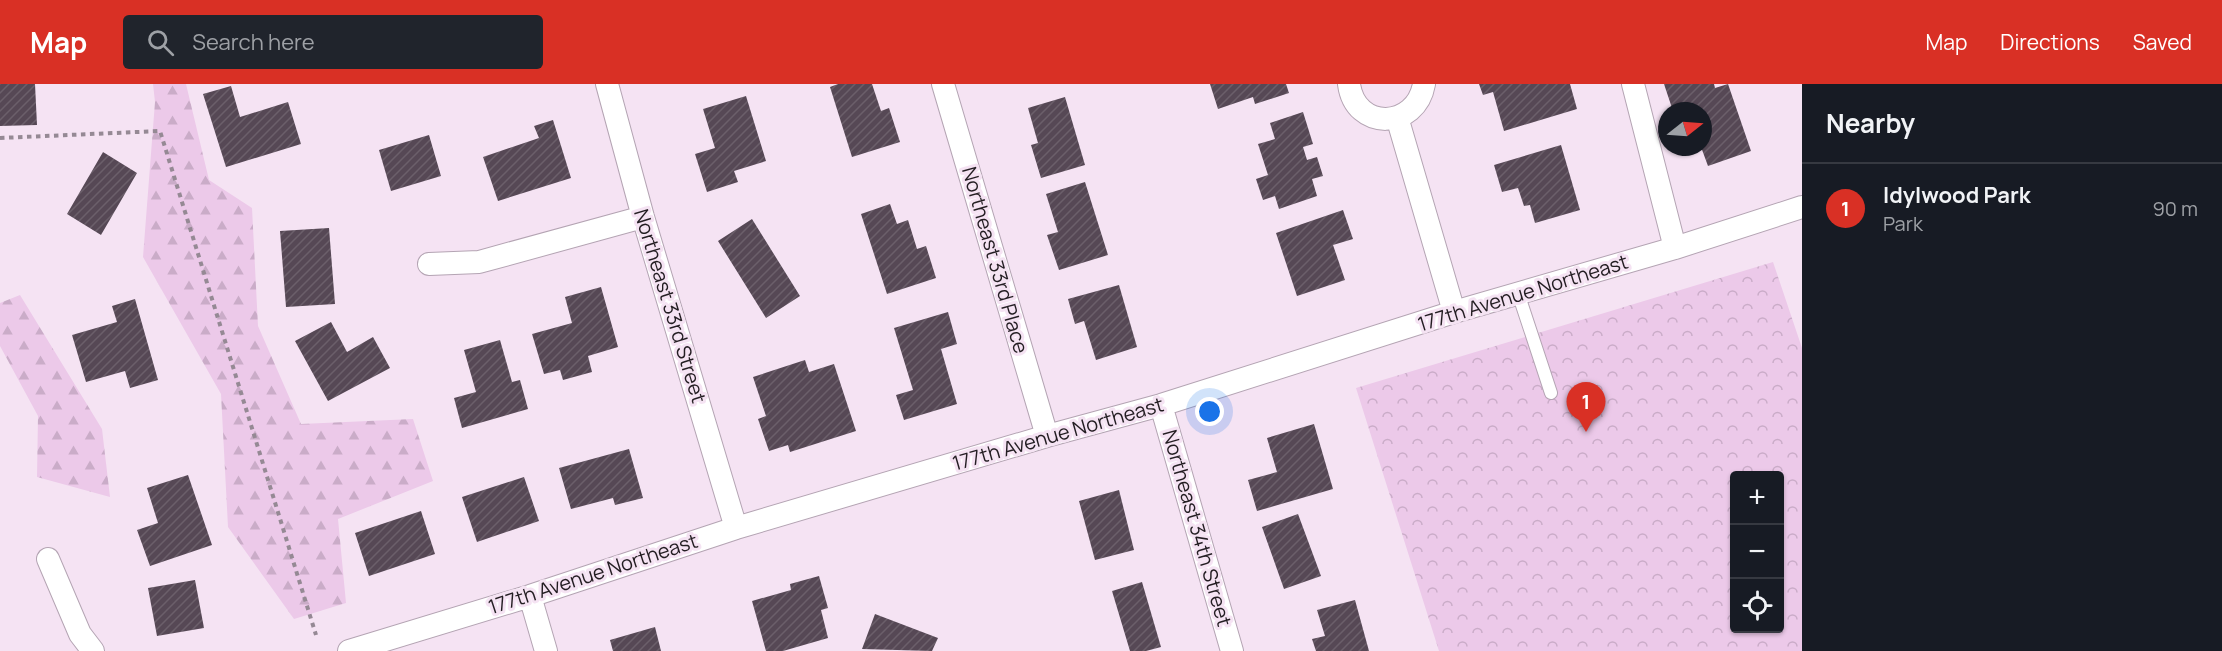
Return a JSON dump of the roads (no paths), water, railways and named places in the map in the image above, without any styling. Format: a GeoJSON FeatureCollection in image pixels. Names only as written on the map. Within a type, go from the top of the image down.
{"type":"FeatureCollection","features":[{"type":"Feature","properties":{"kind":"street","name":"Northeast 33rd Street"},"geometry":{"type":"LineString","coordinates":[[607,84],[643,217],[736,528]]}},
{"type":"Feature","properties":{"kind":"street","name":"Northeast 33rd Place"},"geometry":{"type":"LineString","coordinates":[[943,84],[1047,436]]}},
{"type":"Feature","properties":{"kind":"street"},"geometry":{"type":"LineString","coordinates":[[1348,84],[1355,103],[1363,111],[1374,117],[1386,119],[1408,112],[1417,104],[1423,93],[1424,84]]}},
{"type":"Feature","properties":{"kind":"street"},"geometry":{"type":"LineString","coordinates":[[1634,84],[1675,248]]}},
{"type":"Feature","properties":{"kind":"street"},"geometry":{"type":"LineString","coordinates":[[1397,117],[1454,312]]}},
{"type":"Feature","properties":{"kind":"street","name":"177th Avenue Northeast"},"geometry":{"type":"LineString","coordinates":[[349,651],[530,596],[736,528],[1047,436],[1161,405],[1454,312],[1675,248],[1802,207]]}},
{"type":"Feature","properties":{"kind":"street"},"geometry":{"type":"LineString","coordinates":[[429,264],[479,262],[643,217]]}},
{"type":"Feature","properties":{"kind":"street","name":"Northeast 34th Street"},"geometry":{"type":"LineString","coordinates":[[1161,405],[1232,651]]}},
{"type":"Feature","properties":{"kind":"street"},"geometry":{"type":"LineString","coordinates":[[48,559],[80,634],[93,651]]}},
{"type":"Feature","properties":{"kind":"street"},"geometry":{"type":"LineString","coordinates":[[530,596],[546,651]]}},
{"type":"Feature","properties":{"kind":"lane"},"geometry":{"type":"LineString","coordinates":[[1518,293],[1551,393]]}},
{"type":"Feature","properties":{"kind":"place","name":"Idylwood Park"},"geometry":{"type":"Point","coordinates":[1586,432]}}]}
